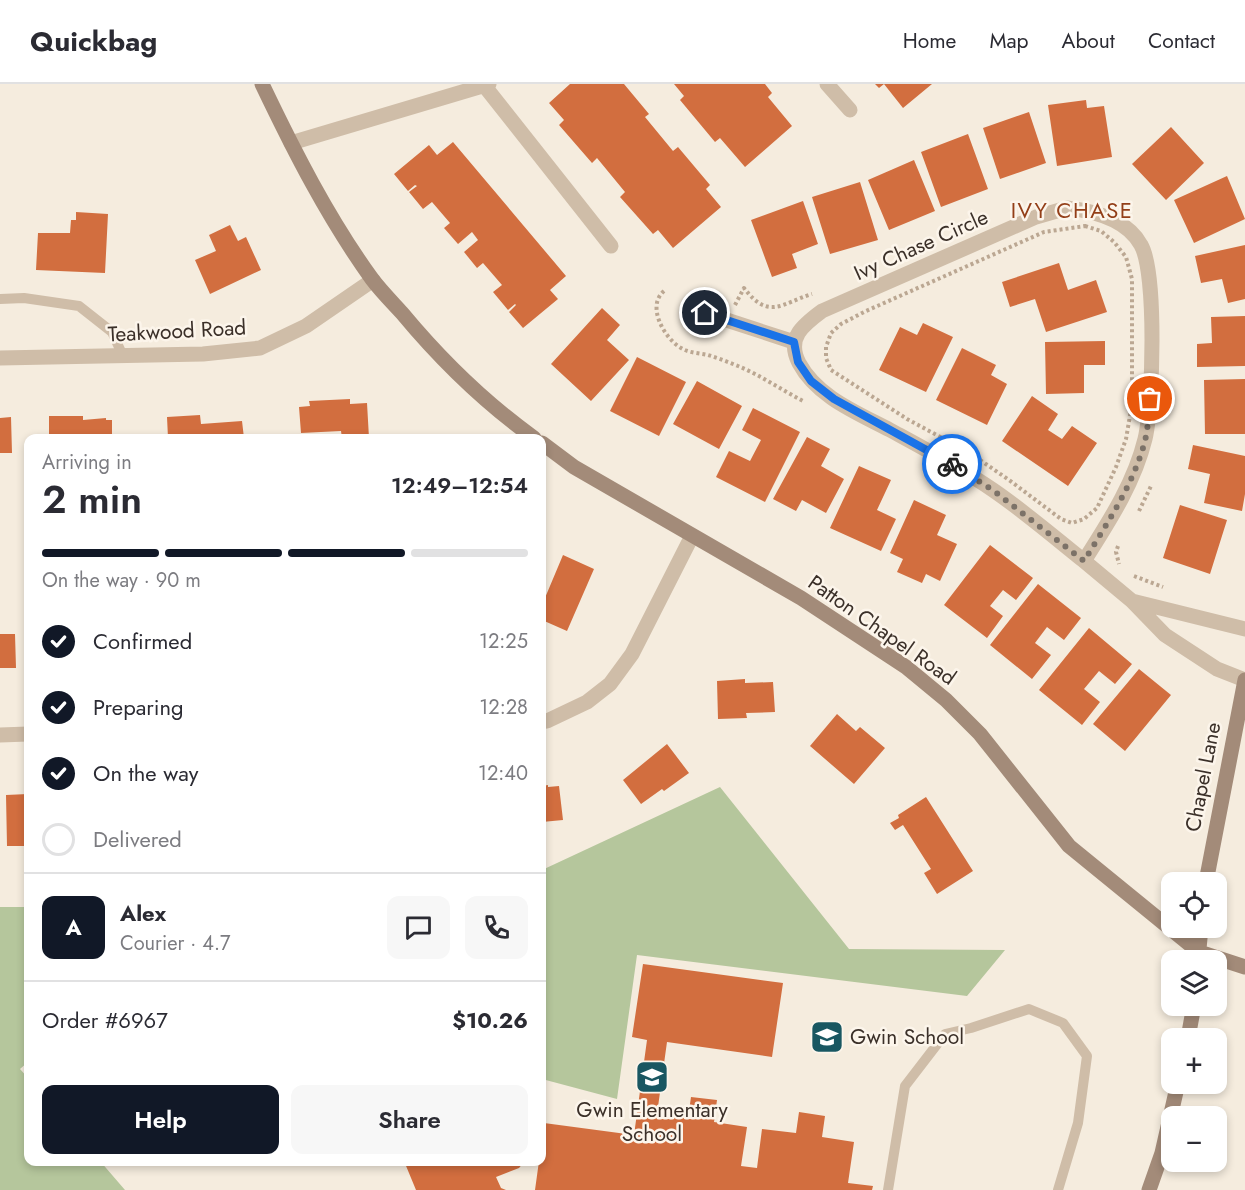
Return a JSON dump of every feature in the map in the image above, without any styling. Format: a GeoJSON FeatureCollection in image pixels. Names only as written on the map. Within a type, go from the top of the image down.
{"type":"FeatureCollection","features":[{"type":"Feature","properties":{"kind":"street"},"geometry":{"type":"LineString","coordinates":[[262,84],[291,143],[336,224],[373,280],[434,352],[473,389],[529,434]]}},
{"type":"Feature","properties":{"kind":"street"},"geometry":{"type":"LineString","coordinates":[[827,84],[850,110]]}},
{"type":"Feature","properties":{"kind":"street"},"geometry":{"type":"LineString","coordinates":[[291,143],[485,85],[611,246]]}},
{"type":"Feature","properties":{"kind":"street","name":"Ivy Chase Circle"},"geometry":{"type":"LineString","coordinates":[[794,342],[802,326],[822,311],[1036,217],[1067,208],[1091,210],[1128,230],[1141,245],[1148,264],[1151,286],[1150,399],[1145,439],[1133,475],[1117,509],[1084,561]]}},
{"type":"Feature","properties":{"kind":"street","name":"Teakwood Road"},"geometry":{"type":"LineString","coordinates":[[0,358],[203,354],[260,348],[306,326],[373,280]]}},
{"type":"Feature","properties":{"kind":"street"},"geometry":{"type":"LineString","coordinates":[[705,313],[794,342],[798,362],[811,381],[834,399],[957,467],[984,485],[1084,561],[1132,601],[1165,636],[1217,669],[1245,680]]}},
{"type":"Feature","properties":{"kind":"street","name":"Patton Chapel Road"},"geometry":{"type":"LineString","coordinates":[[546,446],[574,467],[801,598],[906,667],[946,700],[980,734],[1069,846],[1191,950]]}},
{"type":"Feature","properties":{"kind":"street"},"geometry":{"type":"LineString","coordinates":[[546,722],[587,702],[610,684],[632,654],[692,536]]}},
{"type":"Feature","properties":{"kind":"street"},"geometry":{"type":"LineString","coordinates":[[1132,601],[1245,629]]}},
{"type":"Feature","properties":{"kind":"street","name":"Chapel Lane"},"geometry":{"type":"LineString","coordinates":[[1207,872],[1245,680]]}},
{"type":"Feature","properties":{"kind":"street"},"geometry":{"type":"LineString","coordinates":[[0,735],[24,734]]}},
{"type":"Feature","properties":{"kind":"street"},"geometry":{"type":"LineString","coordinates":[[1227,963],[1245,967]]}},
{"type":"Feature","properties":{"kind":"street"},"geometry":{"type":"LineString","coordinates":[[1149,1190],[1162,1153],[1175,1094]]}},
{"type":"Feature","properties":{"kind":"lane"},"geometry":{"type":"LineString","coordinates":[[0,299],[24,298],[79,306],[111,332],[123,356]]}},
{"type":"Feature","properties":{"kind":"lane"},"geometry":{"type":"LineString","coordinates":[[888,1190],[904,1086],[945,1034],[1029,1009],[1063,1023],[1087,1056],[1078,1123],[1058,1190]]}},
{"type":"Feature","properties":{"kind":"path"},"geometry":{"type":"LineString","coordinates":[[1085,226],[1101,231],[1126,257],[1132,279],[1132,404],[1126,439],[1116,467],[1097,508],[1084,519],[1072,523],[1061,519],[970,453],[907,418],[831,370],[826,358],[826,347],[831,333],[866,310],[1044,232],[1085,226]]}},
{"type":"Feature","properties":{"kind":"path"},"geometry":{"type":"LineString","coordinates":[[727,320],[744,288],[757,302],[771,307],[780,307],[797,298],[822,290]]}},
{"type":"Feature","properties":{"kind":"path"},"geometry":{"type":"LineString","coordinates":[[664,291],[657,296],[655,306],[658,320],[680,348],[742,368],[804,402]]}},
{"type":"Feature","properties":{"kind":"path"},"geometry":{"type":"LineString","coordinates":[[1138,513],[1155,478]]}},
{"type":"Feature","properties":{"kind":"path"},"geometry":{"type":"LineString","coordinates":[[1118,543],[1116,552],[1123,571]]}},
{"type":"Feature","properties":{"kind":"path"},"geometry":{"type":"LineString","coordinates":[[1133,576],[1165,589]]}},
{"type":"Feature","properties":{"kind":"green space"},"geometry":{"type":"Polygon","coordinates":[[[720,787],[849,949],[1005,950],[967,996],[637,955],[617,1099],[546,1080],[546,868],[720,787]]]}},
{"type":"Feature","properties":{"kind":"green space"},"geometry":{"type":"Polygon","coordinates":[[[0,907],[24,907],[24,1066],[20,1069],[24,1074],[24,1166],[104,1166],[125,1190],[0,1190],[0,907]]]}},
{"type":"Feature","properties":{"kind":"building"},"geometry":{"type":"Polygon","coordinates":[[[570,84],[624,84],[649,114],[645,117],[673,151],[678,147],[710,185],[706,189],[721,207],[673,248],[658,230],[653,234],[620,197],[625,192],[597,158],[592,163],[559,125],[564,120],[549,103],[570,84]]]}},
{"type":"Feature","properties":{"kind":"building"},"geometry":{"type":"Polygon","coordinates":[[[674,84],[765,84],[772,93],[768,97],[792,126],[745,167],[720,138],[715,142],[680,100],[684,96],[674,84]]]}},
{"type":"Feature","properties":{"kind":"building"},"geometry":{"type":"Polygon","coordinates":[[[884,84],[932,84],[903,108],[884,84]]]}},
{"type":"Feature","properties":{"kind":"building"},"geometry":{"type":"Polygon","coordinates":[[[1086,100],[1087,108],[1104,106],[1112,157],[1057,166],[1048,105],[1086,100]]]}},
{"type":"Feature","properties":{"kind":"building"},"geometry":{"type":"Polygon","coordinates":[[[1029,112],[1046,163],[1000,179],[983,128],[1029,112]]]}},
{"type":"Feature","properties":{"kind":"building"},"geometry":{"type":"Polygon","coordinates":[[[1171,127],[1204,163],[1166,200],[1132,164],[1171,127]]]}},
{"type":"Feature","properties":{"kind":"building"},"geometry":{"type":"Polygon","coordinates":[[[968,134],[988,189],[941,207],[921,152],[968,134]]]}},
{"type":"Feature","properties":{"kind":"building"},"geometry":{"type":"Polygon","coordinates":[[[453,142],[566,276],[550,290],[558,299],[523,328],[509,312],[516,305],[508,310],[493,292],[502,285],[483,263],[477,268],[464,252],[478,240],[472,232],[458,244],[444,228],[450,223],[432,202],[423,209],[409,192],[417,186],[415,185],[408,191],[394,174],[429,145],[437,155],[453,142]]]}},
{"type":"Feature","properties":{"kind":"building"},"geometry":{"type":"Polygon","coordinates":[[[914,160],[935,211],[889,230],[868,180],[914,160]]]}},
{"type":"Feature","properties":{"kind":"building"},"geometry":{"type":"Polygon","coordinates":[[[1227,176],[1245,219],[1194,243],[1174,200],[1227,176]]]}},
{"type":"Feature","properties":{"kind":"building"},"geometry":{"type":"Polygon","coordinates":[[[860,182],[878,240],[830,254],[812,197],[860,182]]]}},
{"type":"Feature","properties":{"kind":"building"},"geometry":{"type":"Polygon","coordinates":[[[803,201],[818,244],[792,254],[797,268],[772,277],[751,220],[803,201]]]}},
{"type":"Feature","properties":{"kind":"building"},"geometry":{"type":"Polygon","coordinates":[[[76,212],[108,214],[105,273],[36,270],[38,233],[70,233],[71,220],[76,220],[76,212]]]}},
{"type":"Feature","properties":{"kind":"building"},"geometry":{"type":"Polygon","coordinates":[[[230,225],[238,241],[246,237],[261,270],[210,294],[195,260],[216,251],[209,235],[230,225]]]}},
{"type":"Feature","properties":{"kind":"building"},"geometry":{"type":"Polygon","coordinates":[[[1245,245],[1245,299],[1228,303],[1222,279],[1201,283],[1195,256],[1245,245]]]}},
{"type":"Feature","properties":{"kind":"building"},"geometry":{"type":"Polygon","coordinates":[[[1059,263],[1068,290],[1096,280],[1107,312],[1046,332],[1035,299],[1010,307],[1002,282],[1059,263]]]}},
{"type":"Feature","properties":{"kind":"building"},"geometry":{"type":"Polygon","coordinates":[[[602,308],[620,325],[607,340],[629,360],[591,401],[551,364],[602,308]]]}},
{"type":"Feature","properties":{"kind":"building"},"geometry":{"type":"Polygon","coordinates":[[[1245,316],[1245,366],[1197,367],[1197,344],[1212,343],[1211,317],[1245,316]]]}},
{"type":"Feature","properties":{"kind":"building"},"geometry":{"type":"Polygon","coordinates":[[[923,323],[953,337],[926,392],[879,370],[900,327],[917,335],[923,323]]]}},
{"type":"Feature","properties":{"kind":"building"},"geometry":{"type":"Polygon","coordinates":[[[1105,341],[1105,365],[1084,365],[1084,393],[1046,394],[1045,342],[1105,341]]]}},
{"type":"Feature","properties":{"kind":"building"},"geometry":{"type":"Polygon","coordinates":[[[962,348],[996,365],[991,375],[1007,384],[987,425],[936,400],[962,348]]]}},
{"type":"Feature","properties":{"kind":"building"},"geometry":{"type":"Polygon","coordinates":[[[637,357],[686,382],[659,436],[610,411],[637,357]]]}},
{"type":"Feature","properties":{"kind":"building"},"geometry":{"type":"Polygon","coordinates":[[[1245,379],[1245,434],[1205,434],[1204,380],[1245,379]]]}},
{"type":"Feature","properties":{"kind":"building"},"geometry":{"type":"Polygon","coordinates":[[[697,381],[742,406],[719,449],[673,424],[697,381]]]}},
{"type":"Feature","properties":{"kind":"building"},"geometry":{"type":"Polygon","coordinates":[[[1032,396],[1058,414],[1048,430],[1062,439],[1072,426],[1097,443],[1068,486],[1002,441],[1032,396]]]}},
{"type":"Feature","properties":{"kind":"building"},"geometry":{"type":"Polygon","coordinates":[[[350,399],[350,404],[367,403],[369,434],[341,434],[341,431],[301,433],[299,407],[310,406],[309,401],[350,399]]]}},
{"type":"Feature","properties":{"kind":"building"},"geometry":{"type":"Polygon","coordinates":[[[753,408],[800,432],[765,502],[716,477],[729,451],[750,461],[761,440],[742,430],[753,408]]]}},
{"type":"Feature","properties":{"kind":"building"},"geometry":{"type":"Polygon","coordinates":[[[200,415],[201,424],[242,421],[244,434],[168,434],[167,417],[200,415]]]}},
{"type":"Feature","properties":{"kind":"building"},"geometry":{"type":"Polygon","coordinates":[[[49,416],[83,416],[83,420],[106,418],[106,420],[112,420],[112,434],[49,434],[49,416]]]}},
{"type":"Feature","properties":{"kind":"building"},"geometry":{"type":"Polygon","coordinates":[[[11,417],[12,453],[0,453],[0,418],[11,417]]]}},
{"type":"Feature","properties":{"kind":"building"},"geometry":{"type":"Polygon","coordinates":[[[807,437],[830,449],[821,466],[844,479],[826,513],[802,500],[796,511],[773,499],[807,437]]]}},
{"type":"Feature","properties":{"kind":"building"},"geometry":{"type":"Polygon","coordinates":[[[1193,445],[1245,456],[1245,494],[1242,511],[1204,503],[1210,474],[1188,469],[1193,445]]]}},
{"type":"Feature","properties":{"kind":"building"},"geometry":{"type":"Polygon","coordinates":[[[859,466],[891,480],[877,510],[896,519],[881,551],[830,528],[859,466]]]}},
{"type":"Feature","properties":{"kind":"building"},"geometry":{"type":"Polygon","coordinates":[[[914,500],[946,515],[937,535],[957,544],[940,581],[926,574],[922,583],[897,572],[903,559],[890,553],[914,500]]]}},
{"type":"Feature","properties":{"kind":"building"},"geometry":{"type":"Polygon","coordinates":[[[1180,505],[1227,520],[1210,574],[1163,558],[1180,505]]]}},
{"type":"Feature","properties":{"kind":"building"},"geometry":{"type":"Polygon","coordinates":[[[990,545],[1033,578],[1016,600],[1003,590],[990,606],[1003,616],[987,638],[944,605],[990,545]]]}},
{"type":"Feature","properties":{"kind":"building"},"geometry":{"type":"Polygon","coordinates":[[[563,555],[594,569],[567,631],[546,622],[546,595],[563,555]]]}},
{"type":"Feature","properties":{"kind":"building"},"geometry":{"type":"Polygon","coordinates":[[[1038,584],[1081,618],[1064,640],[1047,627],[1035,643],[1051,655],[1032,679],[990,645],[1038,584]]]}},
{"type":"Feature","properties":{"kind":"building"},"geometry":{"type":"Polygon","coordinates":[[[1089,628],[1132,664],[1115,684],[1099,671],[1084,689],[1100,702],[1082,725],[1039,690],[1089,628]]]}},
{"type":"Feature","properties":{"kind":"building"},"geometry":{"type":"Polygon","coordinates":[[[0,634],[15,634],[16,668],[0,668],[0,634]]]}},
{"type":"Feature","properties":{"kind":"building"},"geometry":{"type":"Polygon","coordinates":[[[1139,669],[1171,695],[1125,751],[1093,724],[1139,669]]]}},
{"type":"Feature","properties":{"kind":"building"},"geometry":{"type":"Polygon","coordinates":[[[745,679],[745,683],[773,682],[775,712],[746,713],[747,718],[718,719],[717,681],[745,679]]]}},
{"type":"Feature","properties":{"kind":"building"},"geometry":{"type":"Polygon","coordinates":[[[837,714],[856,731],[860,727],[885,748],[854,784],[810,746],[837,714]]]}},
{"type":"Feature","properties":{"kind":"building"},"geometry":{"type":"Polygon","coordinates":[[[667,744],[689,773],[641,804],[623,780],[667,744]]]}},
{"type":"Feature","properties":{"kind":"building"},"geometry":{"type":"Polygon","coordinates":[[[546,785],[559,786],[563,820],[546,822],[546,785]]]}},
{"type":"Feature","properties":{"kind":"building"},"geometry":{"type":"Polygon","coordinates":[[[24,794],[24,846],[7,846],[6,795],[24,794]]]}},
{"type":"Feature","properties":{"kind":"building"},"geometry":{"type":"Polygon","coordinates":[[[926,797],[973,871],[937,894],[924,873],[931,869],[903,825],[895,830],[890,823],[899,818],[898,815],[926,797]]]}},
{"type":"Feature","properties":{"kind":"building","name":"Gwin Elementary School"},"geometry":{"type":"Polygon","coordinates":[[[643,964],[783,983],[772,1057],[667,1042],[657,1114],[688,1118],[691,1097],[717,1100],[714,1122],[747,1127],[741,1166],[757,1168],[762,1129],[796,1133],[799,1112],[825,1116],[822,1137],[854,1142],[848,1183],[873,1186],[872,1190],[535,1190],[538,1166],[546,1166],[546,1123],[634,1135],[647,1040],[632,1037],[643,964]]]}},
{"type":"Feature","properties":{"kind":"building","name":"Gwin Elementary School"},"geometry":{"type":"Polygon","coordinates":[[[406,1166],[521,1166],[496,1177],[501,1188],[506,1190],[416,1190],[406,1166]]]}},
{"type":"Feature","properties":{"kind":"way so far"},"geometry":{"type":"LineString","coordinates":[[952,464],[994,491],[1084,561],[1117,509],[1133,475],[1145,439],[1150,399]]}},
{"type":"Feature","properties":{"kind":"place","name":"Gwin School"},"geometry":{"type":"Point","coordinates":[827,1037]}},
{"type":"Feature","properties":{"kind":"place","name":"Gwin Elementary School"},"geometry":{"type":"Point","coordinates":[652,1077]}},
{"type":"Feature","properties":{"kind":"district","name":"IVY CHASE"},"geometry":{"type":"Point","coordinates":[1072,210]}},
{"type":"Feature","properties":{"kind":"route"},"geometry":{"type":"LineString","coordinates":[[705,313],[794,342],[798,362],[811,381],[834,399],[952,464]]}}]}
